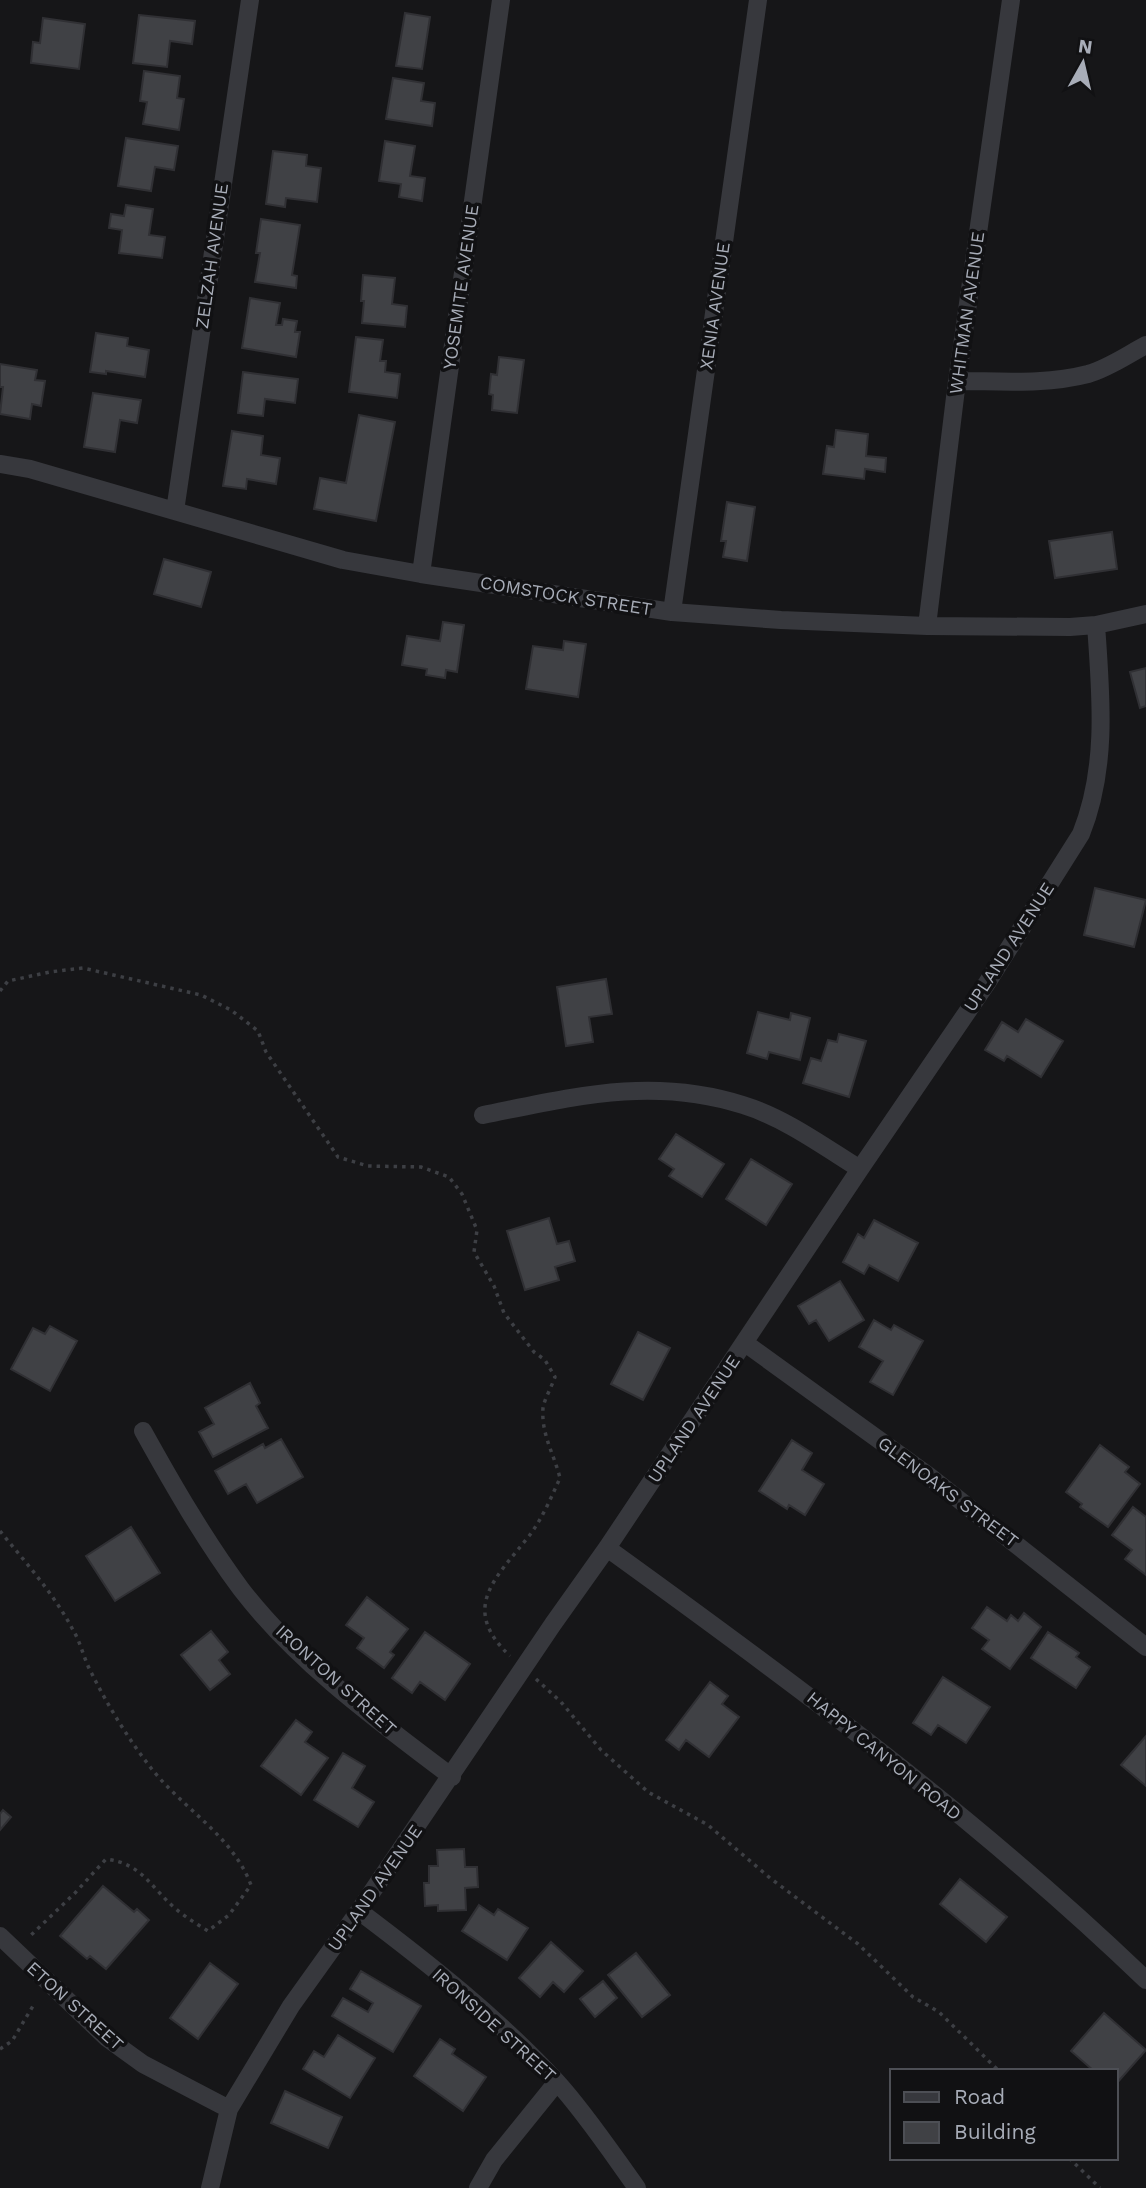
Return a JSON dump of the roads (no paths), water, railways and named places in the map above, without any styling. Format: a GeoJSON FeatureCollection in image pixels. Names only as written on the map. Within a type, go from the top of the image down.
{"type":"FeatureCollection","features":[{"type":"Feature","properties":{"kind":"street","name":"ZELZAH AVENUE"},"geometry":{"type":"LineString","coordinates":[[175,511],[250,0]]}},
{"type":"Feature","properties":{"kind":"street","name":"YOSEMITE AVENUE"},"geometry":{"type":"LineString","coordinates":[[421,574],[501,0]]}},
{"type":"Feature","properties":{"kind":"street","name":"XENIA AVENUE"},"geometry":{"type":"LineString","coordinates":[[672,611],[758,0]]}},
{"type":"Feature","properties":{"kind":"street","name":"WHITMAN AVENUE"},"geometry":{"type":"LineString","coordinates":[[927,626],[957,381],[1011,0]]}},
{"type":"Feature","properties":{"kind":"street"},"geometry":{"type":"LineString","coordinates":[[957,381],[1068,378],[1108,366],[1146,345]]}},
{"type":"Feature","properties":{"kind":"street","name":"COMSTOCK STREET"},"geometry":{"type":"LineString","coordinates":[[0,464],[30,469],[343,560],[672,611],[780,620],[927,626],[1070,627],[1096,625],[1146,614]]}},
{"type":"Feature","properties":{"kind":"street","name":"UPLAND AVENUE"},"geometry":{"type":"LineString","coordinates":[[210,2188],[229,2109],[291,2006],[452,1777],[517,1662],[607,1549],[987,983],[1081,834],[1091,810],[1101,744],[1096,625]]}},
{"type":"Feature","properties":{"kind":"street"},"geometry":{"type":"LineString","coordinates":[[483,1115],[575,1097],[634,1089],[681,1091],[753,1109],[783,1123],[860,1169]]}},
{"type":"Feature","properties":{"kind":"street","name":"GLENOAKS STREET"},"geometry":{"type":"LineString","coordinates":[[745,1343],[929,1476],[1146,1647]]}},
{"type":"Feature","properties":{"kind":"street","name":"IRONTON STREET"},"geometry":{"type":"LineString","coordinates":[[143,1431],[195,1524],[243,1591],[297,1650],[385,1726],[452,1777]]}},
{"type":"Feature","properties":{"kind":"street","name":"HAPPY CANYON ROAD"},"geometry":{"type":"LineString","coordinates":[[607,1549],[783,1675],[915,1778],[1102,1937],[1146,1980]]}},
{"type":"Feature","properties":{"kind":"street","name":"IRONSIDE STREET"},"geometry":{"type":"LineString","coordinates":[[359,1911],[503,2029],[557,2082],[637,2188]]}},
{"type":"Feature","properties":{"kind":"street","name":"ETON STREET"},"geometry":{"type":"LineString","coordinates":[[0,1936],[107,2038],[143,2064],[229,2109]]}},
{"type":"Feature","properties":{"kind":"street"},"geometry":{"type":"LineString","coordinates":[[478,2188],[494,2160],[557,2082]]}}]}
